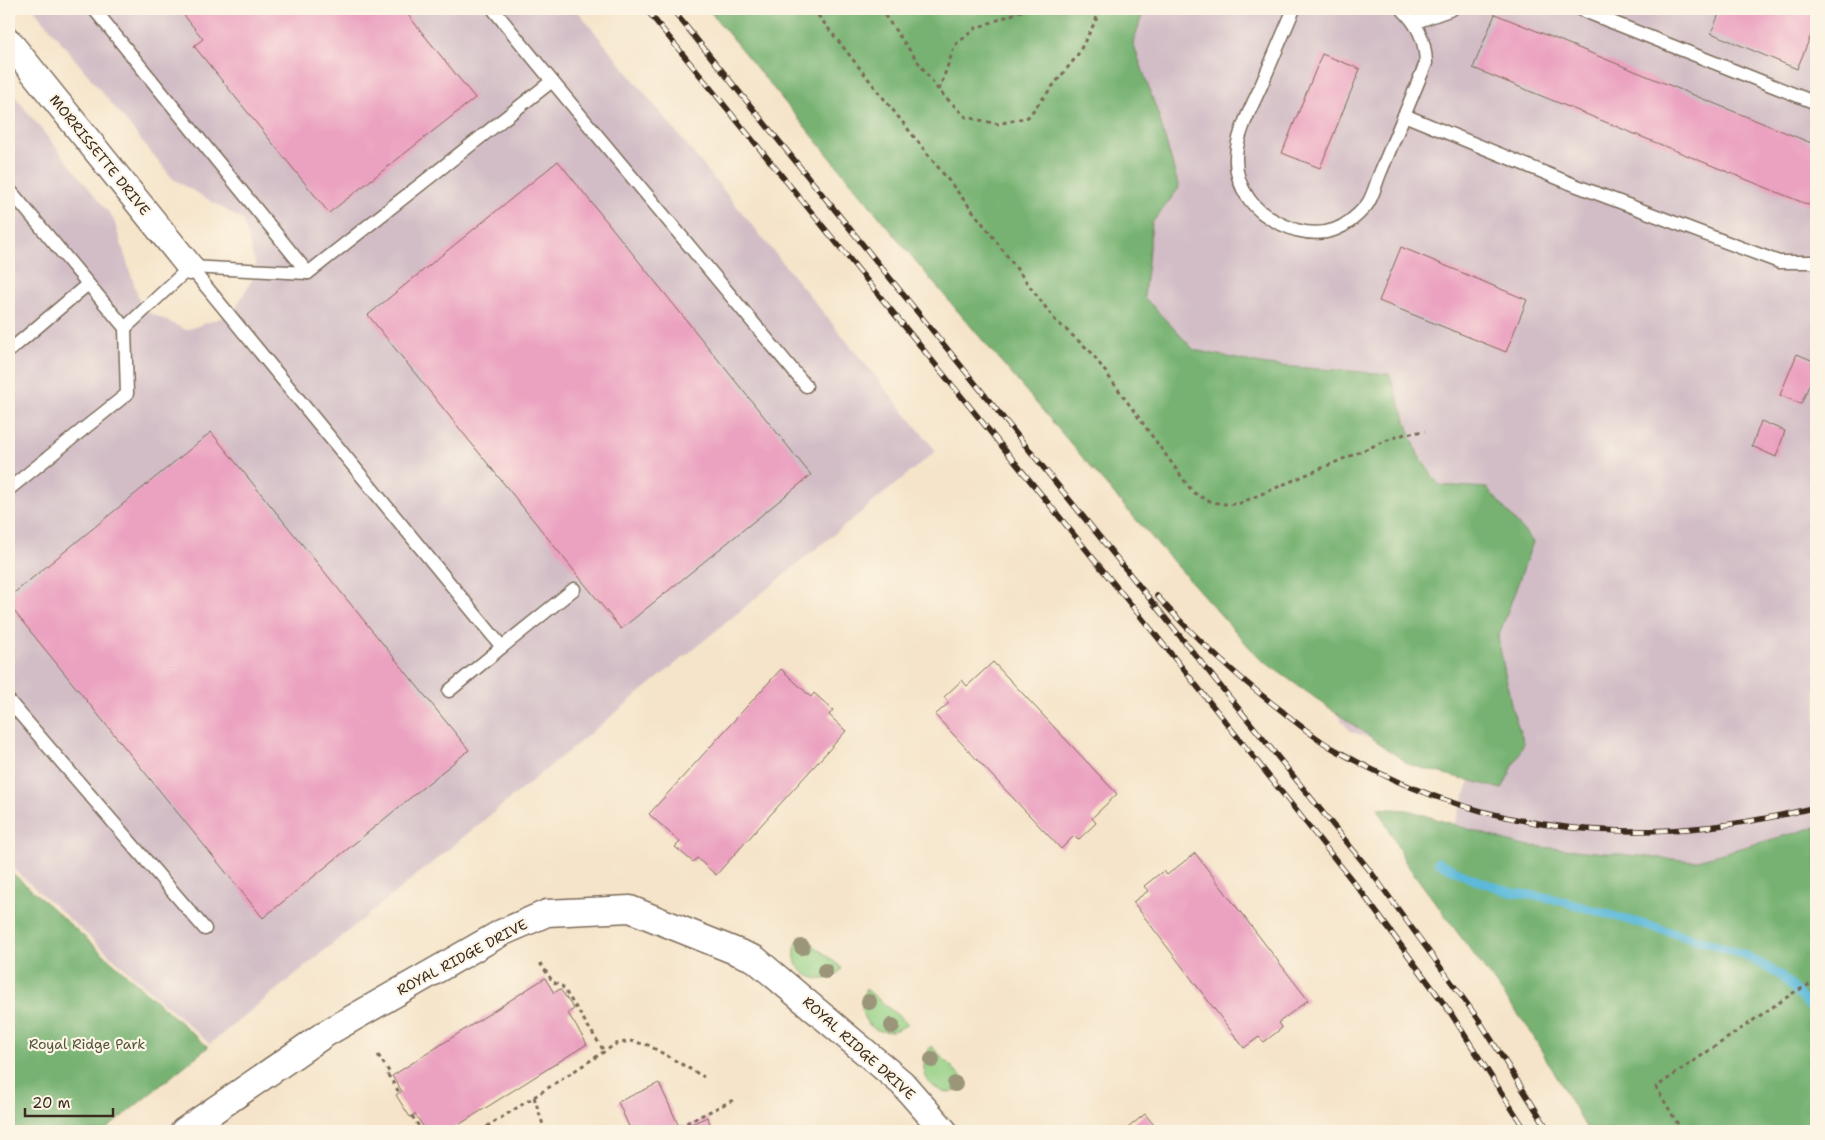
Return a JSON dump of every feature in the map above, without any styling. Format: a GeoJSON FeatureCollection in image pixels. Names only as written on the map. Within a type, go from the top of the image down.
{"type":"FeatureCollection","features":[{"type":"Feature","properties":{"kind":"street","name":"MORRISSETTE DRIVE"},"geometry":{"type":"LineString","coordinates":[[9,42],[190,267]]}},
{"type":"Feature","properties":{"kind":"street","name":"ROYAL RIDGE DRIVE"},"geometry":{"type":"LineString","coordinates":[[184,1131],[325,1034],[501,933],[547,913],[630,909],[755,959],[902,1083],[944,1131]]}},
{"type":"Feature","properties":{"kind":"lane"},"geometry":{"type":"LineString","coordinates":[[94,9],[308,273]]}},
{"type":"Feature","properties":{"kind":"lane"},"geometry":{"type":"LineString","coordinates":[[493,9],[806,386]]}},
{"type":"Feature","properties":{"kind":"lane"},"geometry":{"type":"LineString","coordinates":[[1294,9],[1241,131],[1236,155],[1236,175],[1254,206],[1285,226],[1306,232],[1326,234],[1348,223],[1368,204],[1426,62],[1425,44],[1416,22],[1402,9]]}},
{"type":"Feature","properties":{"kind":"lane"},"geometry":{"type":"LineString","coordinates":[[1416,22],[1452,9]]}},
{"type":"Feature","properties":{"kind":"lane"},"geometry":{"type":"LineString","coordinates":[[1579,9],[1816,103]]}},
{"type":"Feature","properties":{"kind":"lane"},"geometry":{"type":"LineString","coordinates":[[125,328],[190,267],[308,273],[552,81]]}},
{"type":"Feature","properties":{"kind":"lane"},"geometry":{"type":"LineString","coordinates":[[1404,115],[1572,184],[1779,262],[1816,262]]}},
{"type":"Feature","properties":{"kind":"lane"},"geometry":{"type":"LineString","coordinates":[[9,189],[125,328],[127,394],[9,489]]}},
{"type":"Feature","properties":{"kind":"lane"},"geometry":{"type":"LineString","coordinates":[[190,267],[502,647]]}},
{"type":"Feature","properties":{"kind":"lane"},"geometry":{"type":"LineString","coordinates":[[9,351],[88,284]]}},
{"type":"Feature","properties":{"kind":"lane"},"geometry":{"type":"LineString","coordinates":[[448,691],[574,589]]}},
{"type":"Feature","properties":{"kind":"lane"},"geometry":{"type":"LineString","coordinates":[[9,701],[205,929]]}},
{"type":"Feature","properties":{"kind":"path"},"geometry":{"type":"LineString","coordinates":[[813,9],[987,229],[1054,320],[1091,352],[1192,491],[1204,499],[1220,505],[1238,504],[1385,441],[1404,434],[1425,431]]}},
{"type":"Feature","properties":{"kind":"path"},"geometry":{"type":"LineString","coordinates":[[880,9],[939,91],[966,117],[998,124],[1028,117],[1077,56],[1096,20],[1098,9]]}},
{"type":"Feature","properties":{"kind":"path"},"geometry":{"type":"LineString","coordinates":[[939,91],[955,45],[976,28],[1027,9]]}},
{"type":"Feature","properties":{"kind":"path"},"geometry":{"type":"LineString","coordinates":[[540,962],[553,982],[562,986],[604,1052]]}},
{"type":"Feature","properties":{"kind":"path"},"geometry":{"type":"LineString","coordinates":[[1682,1131],[1656,1087],[1793,993],[1816,981]]}},
{"type":"Feature","properties":{"kind":"path"},"geometry":{"type":"LineString","coordinates":[[480,1131],[616,1044],[630,1040],[648,1045],[704,1077]]}},
{"type":"Feature","properties":{"kind":"path"},"geometry":{"type":"LineString","coordinates":[[378,1056],[390,1072],[388,1075],[399,1092]]}},
{"type":"Feature","properties":{"kind":"path"},"geometry":{"type":"LineString","coordinates":[[534,1097],[545,1131]]}},
{"type":"Feature","properties":{"kind":"path"},"geometry":{"type":"LineString","coordinates":[[672,1130],[732,1100]]}},
{"type":"Feature","properties":{"kind":"path"},"geometry":{"type":"LineString","coordinates":[[412,1116],[422,1131]]}},
{"type":"Feature","properties":{"kind":"shaded area"},"geometry":{"type":"Polygon","coordinates":[[[34,9],[576,9],[936,451],[210,1044],[9,865],[9,89],[113,218],[142,309],[186,330],[232,314],[257,271],[243,220],[173,179],[34,9]]]}},
{"type":"Feature","properties":{"kind":"shaded area"},"geometry":{"type":"Polygon","coordinates":[[[1127,9],[1816,9],[1816,910],[1447,844],[1475,767],[1351,732],[1024,338],[1127,9]]]}},
{"type":"Feature","properties":{"kind":"green space"},"geometry":{"type":"Polygon","coordinates":[[[708,9],[1144,9],[1133,43],[1158,114],[1179,188],[1152,223],[1144,297],[1194,350],[1266,365],[1389,374],[1418,455],[1439,485],[1487,488],[1533,542],[1498,638],[1512,709],[1524,743],[1502,789],[1410,765],[1259,658],[1124,506],[933,282],[708,9]]]}},
{"type":"Feature","properties":{"kind":"green space"},"geometry":{"type":"Polygon","coordinates":[[[1378,808],[1408,810],[1519,845],[1694,861],[1816,827],[1816,1131],[1588,1131],[1529,1029],[1406,863],[1378,808]]]}},
{"type":"Feature","properties":{"kind":"green space","name":"Royal Ridge Park"},"geometry":{"type":"Polygon","coordinates":[[[9,870],[208,1047],[104,1131],[9,1131],[9,870]]]}},
{"type":"Feature","properties":{"kind":"green space"},"geometry":{"type":"Polygon","coordinates":[[[801,935],[842,968],[835,975],[826,979],[817,979],[807,975],[800,969],[795,960],[795,948],[801,935]]]}},
{"type":"Feature","properties":{"kind":"green space"},"geometry":{"type":"Polygon","coordinates":[[[866,989],[908,1024],[897,1030],[887,1031],[878,1030],[871,1026],[865,1019],[862,1011],[862,1001],[866,989]]]}},
{"type":"Feature","properties":{"kind":"green space"},"geometry":{"type":"Polygon","coordinates":[[[931,1046],[967,1082],[961,1089],[952,1092],[943,1091],[935,1087],[928,1080],[924,1071],[925,1059],[931,1046]]]}},
{"type":"Feature","properties":{"kind":"building"},"geometry":{"type":"Polygon","coordinates":[[[179,9],[403,9],[475,98],[329,213],[194,46],[203,39],[179,9]]]}},
{"type":"Feature","properties":{"kind":"building"},"geometry":{"type":"Polygon","coordinates":[[[1721,9],[1802,9],[1816,15],[1816,23],[1797,69],[1711,33],[1721,9]]]}},
{"type":"Feature","properties":{"kind":"building"},"geometry":{"type":"Polygon","coordinates":[[[1495,14],[1816,145],[1816,208],[1473,68],[1495,14]]]}},
{"type":"Feature","properties":{"kind":"building"},"geometry":{"type":"Polygon","coordinates":[[[1322,54],[1360,69],[1320,168],[1282,153],[1322,54]]]}},
{"type":"Feature","properties":{"kind":"building"},"geometry":{"type":"Polygon","coordinates":[[[558,161],[811,475],[621,629],[368,315],[558,161]]]}},
{"type":"Feature","properties":{"kind":"building"},"geometry":{"type":"Polygon","coordinates":[[[1401,247],[1527,300],[1506,352],[1379,301],[1401,247]]]}},
{"type":"Feature","properties":{"kind":"building"},"geometry":{"type":"Polygon","coordinates":[[[1797,354],[1816,362],[1816,369],[1801,404],[1780,395],[1797,354]]]}},
{"type":"Feature","properties":{"kind":"building"},"geometry":{"type":"Polygon","coordinates":[[[1761,421],[1785,431],[1776,457],[1752,446],[1761,421]]]}},
{"type":"Feature","properties":{"kind":"building"},"geometry":{"type":"Polygon","coordinates":[[[211,432],[469,750],[263,918],[9,605],[9,597],[211,432]]]}},
{"type":"Feature","properties":{"kind":"building"},"geometry":{"type":"Polygon","coordinates":[[[993,662],[1117,794],[1092,818],[1096,823],[1078,840],[1074,836],[1061,849],[935,715],[949,703],[944,697],[962,680],[967,686],[993,662]]]}},
{"type":"Feature","properties":{"kind":"building"},"geometry":{"type":"Polygon","coordinates":[[[781,669],[811,697],[814,693],[833,710],[829,715],[846,731],[716,875],[697,858],[693,862],[675,847],[680,842],[649,814],[781,669]]]}},
{"type":"Feature","properties":{"kind":"building"},"geometry":{"type":"Polygon","coordinates":[[[1195,853],[1308,1000],[1278,1023],[1282,1028],[1264,1042],[1259,1037],[1244,1048],[1133,902],[1148,891],[1144,886],[1163,871],[1167,875],[1195,853]]]}},
{"type":"Feature","properties":{"kind":"building"},"geometry":{"type":"Polygon","coordinates":[[[545,978],[554,993],[560,989],[574,1009],[568,1013],[587,1044],[449,1131],[426,1131],[415,1114],[410,1117],[396,1095],[402,1091],[392,1076],[545,978]]]}},
{"type":"Feature","properties":{"kind":"building"},"geometry":{"type":"Polygon","coordinates":[[[659,1083],[678,1124],[671,1128],[672,1131],[631,1131],[618,1102],[659,1083]]]}},
{"type":"Feature","properties":{"kind":"building"},"geometry":{"type":"Polygon","coordinates":[[[1145,1114],[1159,1131],[1124,1131],[1145,1114]]]}},
{"type":"Feature","properties":{"kind":"building"},"geometry":{"type":"Polygon","coordinates":[[[707,1117],[714,1131],[676,1131],[707,1117]]]}},
{"type":"Feature","properties":{"kind":"waterway"},"geometry":{"type":"LineString","coordinates":[[1438,862],[1470,878],[1510,892],[1550,898],[1745,955],[1782,976],[1816,1014]]}},
{"type":"Feature","properties":{"kind":"railway"},"geometry":{"type":"LineString","coordinates":[[646,9],[1176,660],[1363,894],[1450,1012],[1526,1131]]}},
{"type":"Feature","properties":{"kind":"railway"},"geometry":{"type":"LineString","coordinates":[[672,9],[1371,872],[1479,1020],[1549,1131]]}},
{"type":"Feature","properties":{"kind":"railway"},"geometry":{"type":"LineString","coordinates":[[1157,596],[1201,642],[1232,670],[1313,736],[1392,779],[1450,802],[1509,818],[1569,828],[1630,831],[1691,829],[1753,821],[1816,807]]}}]}
